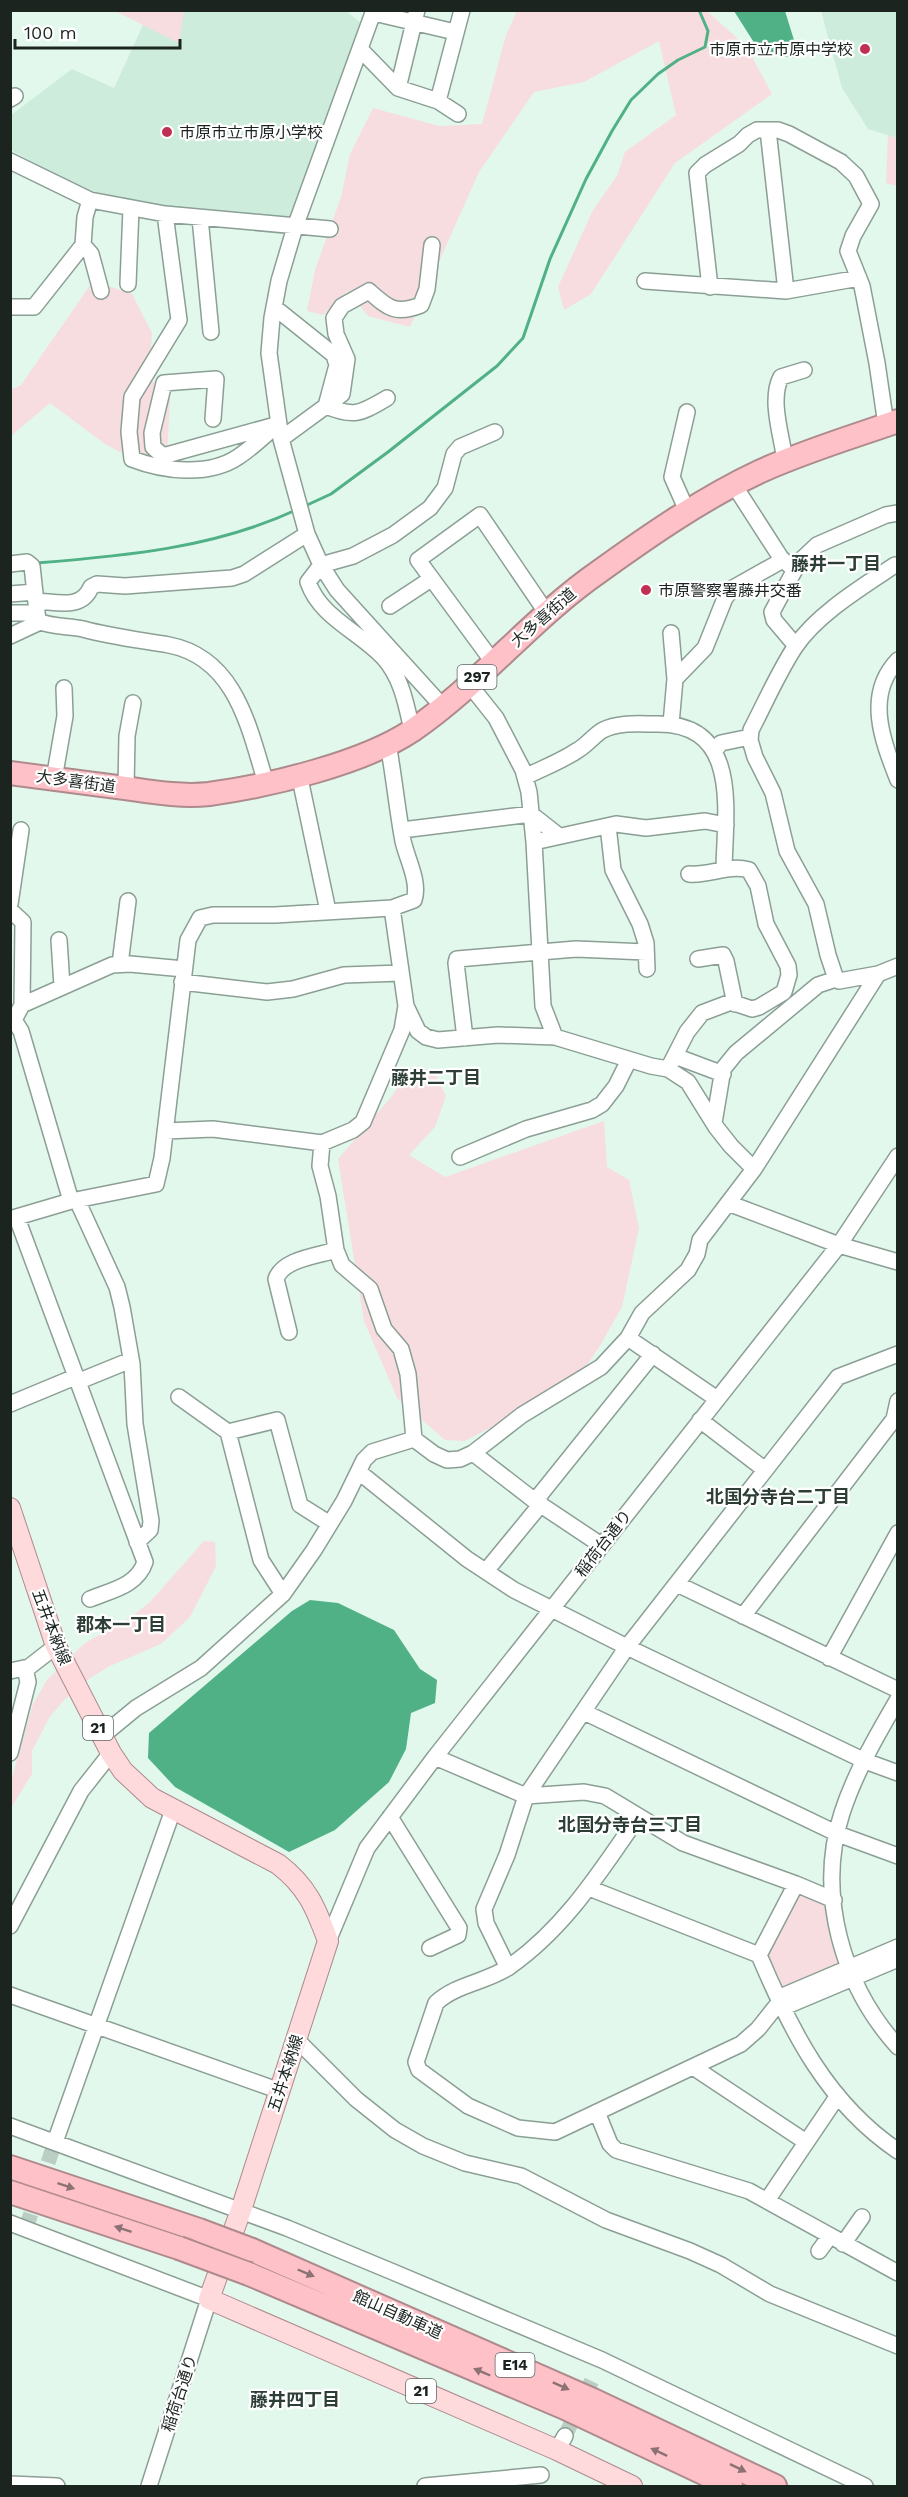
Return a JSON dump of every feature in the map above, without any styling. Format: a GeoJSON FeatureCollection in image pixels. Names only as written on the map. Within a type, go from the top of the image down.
{"type":"FeatureCollection","features":[{"type":"Feature","properties":{"kind":"highway","name":"大多喜街道"},"geometry":{"type":"LineString","coordinates":[[10,773],[194,795],[266,783],[339,764],[388,744],[412,730],[443,707],[546,612],[603,568],[688,513],[734,485],[785,461],[891,423]]}},
{"type":"Feature","properties":{"kind":"highway","name":"館山自動車道"},"geometry":{"type":"LineString","coordinates":[[10,2168],[199,2230],[252,2250],[585,2397],[775,2487]]}},
{"type":"Feature","properties":{"kind":"highway","name":"館山自動車道"},"geometry":{"type":"LineString","coordinates":[[10,2192],[179,2247],[249,2274],[563,2407],[731,2487]]}},
{"type":"Feature","properties":{"kind":"main road","name":"五井本納線"},"geometry":{"type":"LineString","coordinates":[[10,1508],[56,1646],[107,1745],[123,1771],[152,1798],[278,1864],[290,1873],[310,1896],[328,1941],[209,2299]]}},
{"type":"Feature","properties":{"kind":"main road","name":"21"},"geometry":{"type":"LineString","coordinates":[[209,2299],[561,2443],[632,2487]]}},
{"type":"Feature","properties":{"kind":"street"},"geometry":{"type":"LineString","coordinates":[[438,101],[462,10]]}},
{"type":"Feature","properties":{"kind":"street"},"geometry":{"type":"LineString","coordinates":[[443,707],[337,590],[321,565],[307,534],[280,431],[269,353],[274,307],[295,227],[374,12],[415,17],[455,32]]}},
{"type":"Feature","properties":{"kind":"street"},"geometry":{"type":"LineString","coordinates":[[398,88],[415,17]]}},
{"type":"Feature","properties":{"kind":"street"},"geometry":{"type":"LineString","coordinates":[[360,49],[398,88],[438,101],[458,114]]}},
{"type":"Feature","properties":{"kind":"street"},"geometry":{"type":"LineString","coordinates":[[710,287],[697,173],[705,165],[757,130],[789,134],[841,162],[856,176],[871,204],[853,236],[848,251],[859,278],[891,423]]}},
{"type":"Feature","properties":{"kind":"street"},"geometry":{"type":"LineString","coordinates":[[768,130],[786,291]]}},
{"type":"Feature","properties":{"kind":"street"},"geometry":{"type":"LineString","coordinates":[[10,161],[90,200],[165,214],[330,229]]}},
{"type":"Feature","properties":{"kind":"street"},"geometry":{"type":"LineString","coordinates":[[10,307],[34,307],[83,245],[84,217],[90,200]]}},
{"type":"Feature","properties":{"kind":"street"},"geometry":{"type":"LineString","coordinates":[[128,284],[131,208]]}},
{"type":"Feature","properties":{"kind":"street"},"geometry":{"type":"LineString","coordinates":[[165,214],[179,320],[132,397],[129,432],[132,459],[149,466],[181,470],[213,466],[236,459],[326,406],[342,394],[347,359],[336,334],[334,318],[342,306],[369,291],[395,310],[407,310],[421,304],[427,289],[432,245]]}},
{"type":"Feature","properties":{"kind":"street"},"geometry":{"type":"LineString","coordinates":[[200,218],[211,333]]}},
{"type":"Feature","properties":{"kind":"street"},"geometry":{"type":"LineString","coordinates":[[83,245],[91,254],[101,291]]}},
{"type":"Feature","properties":{"kind":"street"},"geometry":{"type":"LineString","coordinates":[[645,281],[786,291],[859,278]]}},
{"type":"Feature","properties":{"kind":"street"},"geometry":{"type":"LineString","coordinates":[[274,307],[334,355],[337,365],[326,406]]}},
{"type":"Feature","properties":{"kind":"street"},"geometry":{"type":"LineString","coordinates":[[785,461],[777,404],[778,384],[781,377],[804,370]]}},
{"type":"Feature","properties":{"kind":"street"},"geometry":{"type":"LineString","coordinates":[[213,418],[216,379],[164,383],[152,434],[153,447],[163,456],[280,431]]}},
{"type":"Feature","properties":{"kind":"street"},"geometry":{"type":"LineString","coordinates":[[326,406],[345,414],[363,412],[387,398]]}},
{"type":"Feature","properties":{"kind":"street"},"geometry":{"type":"LineString","coordinates":[[687,412],[672,477],[688,513]]}},
{"type":"Feature","properties":{"kind":"street"},"geometry":{"type":"LineString","coordinates":[[412,730],[400,681],[383,657],[326,611],[313,596],[308,582],[321,565],[353,556],[393,535],[430,508],[445,488],[454,454],[460,447],[495,432]]}},
{"type":"Feature","properties":{"kind":"street"},"geometry":{"type":"LineString","coordinates":[[734,485],[789,565]]}},
{"type":"Feature","properties":{"kind":"street"},"geometry":{"type":"LineString","coordinates":[[675,679],[705,648],[725,598],[733,588],[799,562],[817,545],[886,515],[897,513]]}},
{"type":"Feature","properties":{"kind":"street"},"geometry":{"type":"LineString","coordinates":[[493,662],[418,560],[480,514],[546,612]]}},
{"type":"Feature","properties":{"kind":"street"},"geometry":{"type":"LineString","coordinates":[[10,613],[37,607],[76,603],[88,596],[91,587],[97,584],[125,586],[232,578],[244,574],[307,534]]}},
{"type":"Feature","properties":{"kind":"street"},"geometry":{"type":"LineString","coordinates":[[10,564],[27,562],[32,566],[37,607],[10,636]]}},
{"type":"Feature","properties":{"kind":"street"},"geometry":{"type":"LineString","coordinates":[[789,565],[772,612],[774,620],[795,646]]}},
{"type":"Feature","properties":{"kind":"street"},"geometry":{"type":"LineString","coordinates":[[836,979],[816,904],[787,851],[773,793],[755,757],[750,737],[751,730],[795,646],[819,621],[854,592],[896,565]]}},
{"type":"Feature","properties":{"kind":"street"},"geometry":{"type":"LineString","coordinates":[[390,606],[431,579]]}},
{"type":"Feature","properties":{"kind":"street"},"geometry":{"type":"LineString","coordinates":[[10,594],[70,626],[124,639],[171,645],[203,658],[237,696],[244,710],[266,783]]}},
{"type":"Feature","properties":{"kind":"street"},"geometry":{"type":"LineString","coordinates":[[671,633],[675,679],[671,724]]}},
{"type":"Feature","properties":{"kind":"street"},"geometry":{"type":"LineString","coordinates":[[897,660],[882,686],[878,712],[883,742],[897,780]]}},
{"type":"Feature","properties":{"kind":"street"},"geometry":{"type":"LineString","coordinates":[[469,684],[496,718],[525,777],[529,792],[543,1006],[555,1037]]}},
{"type":"Feature","properties":{"kind":"street"},"geometry":{"type":"LineString","coordinates":[[54,778],[65,716],[64,688]]}},
{"type":"Feature","properties":{"kind":"street"},"geometry":{"type":"LineString","coordinates":[[126,788],[127,736],[133,703]]}},
{"type":"Feature","properties":{"kind":"street"},"geometry":{"type":"LineString","coordinates":[[525,777],[579,750],[602,731],[619,724],[671,724],[689,729],[715,750],[724,786],[726,825],[724,869]]}},
{"type":"Feature","properties":{"kind":"street"},"geometry":{"type":"LineString","coordinates":[[715,750],[721,743],[750,737]]}},
{"type":"Feature","properties":{"kind":"street"},"geometry":{"type":"LineString","coordinates":[[90,1599],[130,1582],[141,1574],[145,1562],[14,1218],[74,1200],[156,1184],[159,1177],[188,940],[200,918],[213,915],[275,915],[392,908],[414,900],[416,892],[402,830],[388,744]]}},
{"type":"Feature","properties":{"kind":"street"},"geometry":{"type":"LineString","coordinates":[[299,774],[328,911]]}},
{"type":"Feature","properties":{"kind":"street"},"geometry":{"type":"LineString","coordinates":[[402,830],[531,814],[560,836]]}},
{"type":"Feature","properties":{"kind":"street"},"geometry":{"type":"LineString","coordinates":[[534,842],[616,824],[646,828],[705,821],[726,825]]}},
{"type":"Feature","properties":{"kind":"street"},"geometry":{"type":"LineString","coordinates":[[608,826],[613,870],[640,924],[647,969]]}},
{"type":"Feature","properties":{"kind":"street"},"geometry":{"type":"LineString","coordinates":[[10,904],[13,869],[21,830]]}},
{"type":"Feature","properties":{"kind":"street"},"geometry":{"type":"LineString","coordinates":[[671,1062],[687,1032],[702,1013],[718,1005],[731,1002],[752,1009],[764,1004],[784,992],[789,975],[788,966],[766,924],[754,876],[749,870],[724,869],[699,875],[689,874]]}},
{"type":"Feature","properties":{"kind":"street"},"geometry":{"type":"LineString","coordinates":[[120,964],[128,901]]}},
{"type":"Feature","properties":{"kind":"street"},"geometry":{"type":"LineString","coordinates":[[392,908],[406,1006],[414,1025],[426,1037],[438,1040],[498,1035],[555,1037],[629,1060],[671,1062],[723,1074]]}},
{"type":"Feature","properties":{"kind":"street"},"geometry":{"type":"LineString","coordinates":[[10,910],[23,922],[22,1005],[13,1020],[21,1031],[74,1200],[117,1287],[131,1360],[135,1424],[151,1521],[150,1530],[137,1542]]}},
{"type":"Feature","properties":{"kind":"street"},"geometry":{"type":"LineString","coordinates":[[59,940],[62,986]]}},
{"type":"Feature","properties":{"kind":"street"},"geometry":{"type":"LineString","coordinates":[[465,1038],[457,959],[576,949],[646,952]]}},
{"type":"Feature","properties":{"kind":"street"},"geometry":{"type":"LineString","coordinates":[[698,959],[723,955],[735,1004]]}},
{"type":"Feature","properties":{"kind":"street"},"geometry":{"type":"LineString","coordinates":[[22,1005],[112,965],[120,964],[267,992],[292,989],[344,975],[401,973]]}},
{"type":"Feature","properties":{"kind":"street"},"geometry":{"type":"LineString","coordinates":[[714,1123],[723,1069],[736,1053],[818,985],[836,979],[839,981],[878,974],[897,966]]}},
{"type":"Feature","properties":{"kind":"street"},"geometry":{"type":"LineString","coordinates":[[322,1143],[320,1166],[328,1196],[336,1250],[342,1265],[370,1289],[384,1329],[401,1349],[408,1374],[414,1439],[434,1454],[447,1460],[460,1459],[473,1453],[522,1415],[601,1367],[628,1338],[642,1313],[688,1270],[700,1240],[754,1169],[878,974]]}},
{"type":"Feature","properties":{"kind":"street"},"geometry":{"type":"LineString","coordinates":[[165,1131],[213,1129],[322,1143],[353,1130],[363,1122],[402,1030],[406,1006]]}},
{"type":"Feature","properties":{"kind":"street"},"geometry":{"type":"LineString","coordinates":[[460,1157],[526,1129],[592,1110],[602,1104],[616,1086],[629,1060]]}},
{"type":"Feature","properties":{"kind":"street"},"geometry":{"type":"LineString","coordinates":[[671,1062],[688,1082],[731,1146],[754,1169]]}},
{"type":"Feature","properties":{"kind":"street","name":"稲荷台通り"},"geometry":{"type":"LineString","coordinates":[[328,1941],[367,1848],[435,1757],[838,1245],[897,1156]]}},
{"type":"Feature","properties":{"kind":"street"},"geometry":{"type":"LineString","coordinates":[[728,1203],[838,1245],[897,1262]]}},
{"type":"Feature","properties":{"kind":"street"},"geometry":{"type":"LineString","coordinates":[[289,1332],[276,1279],[279,1272],[288,1265],[336,1250]]}},
{"type":"Feature","properties":{"kind":"street"},"geometry":{"type":"LineString","coordinates":[[628,1338],[717,1399]]}},
{"type":"Feature","properties":{"kind":"street"},"geometry":{"type":"LineString","coordinates":[[486,1571],[652,1354]]}},
{"type":"Feature","properties":{"kind":"street"},"geometry":{"type":"LineString","coordinates":[[508,1968],[486,1923],[484,1909],[507,1856],[526,1796],[627,1647],[838,1377],[897,1354]]}},
{"type":"Feature","properties":{"kind":"street"},"geometry":{"type":"LineString","coordinates":[[10,1404],[131,1360]]}},
{"type":"Feature","properties":{"kind":"street"},"geometry":{"type":"LineString","coordinates":[[179,1397],[228,1432],[261,1560],[283,1594]]}},
{"type":"Feature","properties":{"kind":"street"},"geometry":{"type":"LineString","coordinates":[[743,1616],[896,1419],[897,1401]]}},
{"type":"Feature","properties":{"kind":"street"},"geometry":{"type":"LineString","coordinates":[[228,1432],[277,1420],[300,1505],[330,1524]]}},
{"type":"Feature","properties":{"kind":"street"},"geometry":{"type":"LineString","coordinates":[[700,1420],[764,1469]]}},
{"type":"Feature","properties":{"kind":"street"},"geometry":{"type":"LineString","coordinates":[[10,1926],[107,1745],[136,1708],[201,1668],[283,1594],[330,1524],[364,1460],[372,1452],[414,1439]]}},
{"type":"Feature","properties":{"kind":"street"},"geometry":{"type":"LineString","coordinates":[[473,1453],[538,1502],[601,1545]]}},
{"type":"Feature","properties":{"kind":"street"},"geometry":{"type":"LineString","coordinates":[[359,1472],[467,1558],[514,1590],[865,1761],[897,1773]]}},
{"type":"Feature","properties":{"kind":"street"},"geometry":{"type":"LineString","coordinates":[[829,1658],[897,1533]]}},
{"type":"Feature","properties":{"kind":"street"},"geometry":{"type":"LineString","coordinates":[[677,1584],[897,1690]]}},
{"type":"Feature","properties":{"kind":"street"},"geometry":{"type":"LineString","coordinates":[[10,1753],[28,1682],[18,1670],[56,1646]]}},
{"type":"Feature","properties":{"kind":"street"},"geometry":{"type":"LineString","coordinates":[[897,1699],[851,1789],[841,1816],[833,1857],[838,1934],[851,1973],[872,2015],[897,2047]]}},
{"type":"Feature","properties":{"kind":"street"},"geometry":{"type":"LineString","coordinates":[[584,1712],[838,1834],[897,1856]]}},
{"type":"Feature","properties":{"kind":"street"},"geometry":{"type":"LineString","coordinates":[[435,1757],[526,1796],[584,1792],[605,1796],[683,1844],[834,1900]]}},
{"type":"Feature","properties":{"kind":"street"},"geometry":{"type":"LineString","coordinates":[[55,2142],[97,2028],[147,1877],[173,1810]]}},
{"type":"Feature","properties":{"kind":"street"},"geometry":{"type":"LineString","coordinates":[[390,1817],[459,1928],[458,1935],[430,1948]]}},
{"type":"Feature","properties":{"kind":"street"},"geometry":{"type":"LineString","coordinates":[[638,1817],[570,1913],[508,1968],[473,1982],[441,1998],[436,2003],[416,2062],[419,2070],[468,2106],[518,2128],[555,2132],[741,2044],[779,2003]]}},
{"type":"Feature","properties":{"kind":"street"},"geometry":{"type":"LineString","coordinates":[[759,1955],[796,1884]]}},
{"type":"Feature","properties":{"kind":"street"},"geometry":{"type":"LineString","coordinates":[[589,1888],[759,1955],[779,2003],[808,2057],[837,2097],[856,2117],[897,2151]]}},
{"type":"Feature","properties":{"kind":"street"},"geometry":{"type":"LineString","coordinates":[[779,2003],[789,2005],[897,1947]]}},
{"type":"Feature","properties":{"kind":"street"},"geometry":{"type":"LineString","coordinates":[[851,1973],[897,1959]]}},
{"type":"Feature","properties":{"kind":"street"},"geometry":{"type":"LineString","coordinates":[[10,1995],[97,2028],[280,2091]]}},
{"type":"Feature","properties":{"kind":"street"},"geometry":{"type":"LineString","coordinates":[[296,2039],[356,2099],[395,2130],[423,2146],[465,2163],[521,2176],[606,2220],[721,2265],[770,2294],[792,2299],[897,2346]]}},
{"type":"Feature","properties":{"kind":"street"},"geometry":{"type":"LineString","coordinates":[[693,2067],[806,2142]]}},
{"type":"Feature","properties":{"kind":"street"},"geometry":{"type":"LineString","coordinates":[[768,2199],[837,2097]]}},
{"type":"Feature","properties":{"kind":"street"},"geometry":{"type":"LineString","coordinates":[[597,2112],[610,2145],[616,2150],[768,2199],[897,2273]]}},
{"type":"Feature","properties":{"kind":"street"},"geometry":{"type":"LineString","coordinates":[[10,2126],[240,2210],[340,2250],[865,2487]]}},
{"type":"Feature","properties":{"kind":"street"},"geometry":{"type":"LineString","coordinates":[[819,2251],[836,2240],[862,2217]]}},
{"type":"Feature","properties":{"kind":"street"},"geometry":{"type":"LineString","coordinates":[[10,2223],[209,2299]]}},
{"type":"Feature","properties":{"kind":"street","name":"稲荷台通り"},"geometry":{"type":"LineString","coordinates":[[149,2487],[209,2299]]}},
{"type":"Feature","properties":{"kind":"street"},"geometry":{"type":"LineString","coordinates":[[426,2487],[541,2475]]}},
{"type":"Feature","properties":{"kind":"street"},"geometry":{"type":"LineString","coordinates":[[10,2484],[57,2487]]}},
{"type":"Feature","properties":{"kind":"shaded area","name":"市原市立市原小学校"},"geometry":{"type":"Polygon","coordinates":[[[345,10],[362,24],[293,220],[165,207],[86,192],[11,150],[11,115],[72,69],[114,88],[148,14],[178,11],[345,10]]]}},
{"type":"Feature","properties":{"kind":"shaded area"},"geometry":{"type":"Polygon","coordinates":[[[115,11],[184,11],[179,43],[115,11]]]}},
{"type":"Feature","properties":{"kind":"shaded area"},"geometry":{"type":"Polygon","coordinates":[[[517,11],[707,11],[747,47],[772,94],[675,163],[591,294],[564,310],[558,287],[593,210],[617,176],[625,152],[676,115],[659,41],[584,82],[534,92],[479,172],[410,327],[368,316],[348,291],[323,315],[307,311],[315,270],[341,197],[350,154],[373,108],[439,126],[482,124],[506,35],[517,11]]]}},
{"type":"Feature","properties":{"kind":"shaded area"},"geometry":{"type":"Polygon","coordinates":[[[734,11],[785,11],[798,53],[794,58],[760,52],[734,11]]]}},
{"type":"Feature","properties":{"kind":"shaded area","name":"市原市立市原中学校"},"geometry":{"type":"Polygon","coordinates":[[[821,11],[897,11],[897,138],[868,129],[842,88],[821,11]]]}},
{"type":"Feature","properties":{"kind":"shaded area"},"geometry":{"type":"Polygon","coordinates":[[[888,135],[897,139],[897,186],[886,183],[888,135]]]}},
{"type":"Feature","properties":{"kind":"shaded area"},"geometry":{"type":"Polygon","coordinates":[[[93,281],[132,294],[152,333],[149,377],[170,399],[167,457],[137,461],[105,444],[50,403],[11,436],[11,390],[21,385],[93,281]]]}},
{"type":"Feature","properties":{"kind":"shaded area"},"geometry":{"type":"Polygon","coordinates":[[[412,1067],[433,1070],[446,1096],[435,1127],[409,1155],[445,1177],[604,1121],[607,1167],[629,1180],[639,1228],[622,1307],[575,1383],[465,1441],[445,1440],[397,1398],[364,1321],[338,1159],[392,1096],[412,1067]]]}},
{"type":"Feature","properties":{"kind":"shaded area"},"geometry":{"type":"Polygon","coordinates":[[[204,1541],[215,1542],[216,1566],[190,1617],[161,1644],[110,1666],[90,1678],[64,1700],[49,1718],[32,1751],[32,1774],[11,1808],[11,1781],[33,1704],[47,1680],[85,1643],[131,1617],[150,1602],[204,1541]]]}},
{"type":"Feature","properties":{"kind":"shaded area"},"geometry":{"type":"Polygon","coordinates":[[[310,1600],[338,1603],[394,1630],[420,1669],[437,1680],[435,1703],[411,1713],[406,1749],[389,1782],[335,1830],[289,1852],[175,1787],[148,1758],[149,1733],[292,1611],[310,1600]]]}},
{"type":"Feature","properties":{"kind":"shaded area"},"geometry":{"type":"Polygon","coordinates":[[[799,1892],[827,1906],[833,1942],[840,1964],[782,1993],[764,1949],[799,1892]]]}},
{"type":"Feature","properties":{"kind":"waterway"},"geometry":{"type":"LineString","coordinates":[[305,506],[331,494],[388,452],[497,366],[523,338],[550,259],[586,179],[631,100],[658,74],[678,60],[705,47],[708,31],[699,10]]}},
{"type":"Feature","properties":{"kind":"waterway"},"geometry":{"type":"LineString","coordinates":[[36,563],[136,553],[201,542],[265,523],[296,510]]}},
{"type":"Feature","properties":{"kind":"tunnel"},"geometry":{"type":"LineString","coordinates":[[26,2228],[55,2142]]}},
{"type":"Feature","properties":{"kind":"tunnel"},"geometry":{"type":"LineString","coordinates":[[565,2436],[595,2374]]}},
{"type":"Feature","properties":{"kind":"place","name":"市原市立市原中学校"},"geometry":{"type":"Point","coordinates":[865,49]}},
{"type":"Feature","properties":{"kind":"place","name":"市原市立市原小学校"},"geometry":{"type":"Point","coordinates":[167,132]}},
{"type":"Feature","properties":{"kind":"place","name":"市原警察署藤井交番"},"geometry":{"type":"Point","coordinates":[646,590]}},
{"type":"Feature","properties":{"kind":"district","name":"藤井一丁目"},"geometry":{"type":"Point","coordinates":[836,564]}},
{"type":"Feature","properties":{"kind":"district","name":"藤井二丁目"},"geometry":{"type":"Point","coordinates":[436,1078]}},
{"type":"Feature","properties":{"kind":"district","name":"北国分寺台二丁目"},"geometry":{"type":"Point","coordinates":[778,1497]}},
{"type":"Feature","properties":{"kind":"district","name":"郡本一丁目"},"geometry":{"type":"Point","coordinates":[121,1625]}},
{"type":"Feature","properties":{"kind":"district","name":"北国分寺台三丁目"},"geometry":{"type":"Point","coordinates":[630,1825]}},
{"type":"Feature","properties":{"kind":"district","name":"藤井四丁目"},"geometry":{"type":"Point","coordinates":[295,2400]}}]}
